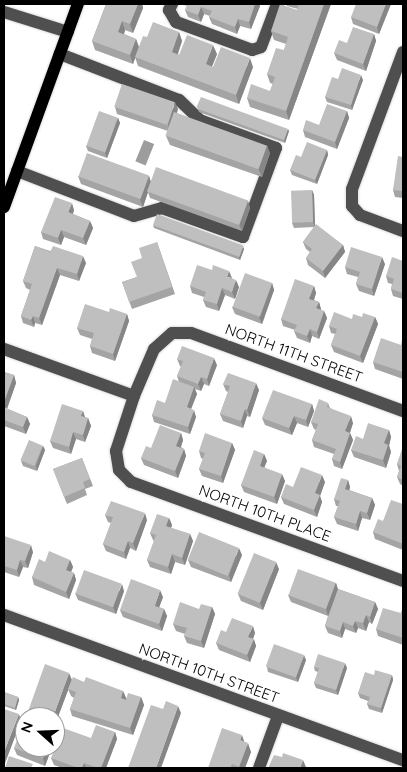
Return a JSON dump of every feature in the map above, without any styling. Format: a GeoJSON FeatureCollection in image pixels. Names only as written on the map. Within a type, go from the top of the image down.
{"type":"FeatureCollection","features":[{"type":"Feature","properties":{"kind":"main road"},"geometry":{"type":"LineString","coordinates":[[4,207],[6,191],[17,171],[78,4]]}},
{"type":"Feature","properties":{"kind":"street"},"geometry":{"type":"LineString","coordinates":[[172,4],[170,10],[176,22],[252,50],[261,47],[277,4]]}},
{"type":"Feature","properties":{"kind":"street"},"geometry":{"type":"LineString","coordinates":[[4,12],[68,32]]}},
{"type":"Feature","properties":{"kind":"street"},"geometry":{"type":"LineString","coordinates":[[17,171],[134,216],[162,208],[243,237],[276,148],[200,120],[179,100],[60,54]]}},
{"type":"Feature","properties":{"kind":"street"},"geometry":{"type":"LineString","coordinates":[[402,59],[352,189],[352,206],[360,215],[403,231]]}},
{"type":"Feature","properties":{"kind":"street","name":"NORTH 11TH STREET"},"geometry":{"type":"LineString","coordinates":[[134,396],[154,349],[172,333],[191,333],[403,411]]}},
{"type":"Feature","properties":{"kind":"street"},"geometry":{"type":"LineString","coordinates":[[4,349],[134,396]]}},
{"type":"Feature","properties":{"kind":"street","name":"NORTH 10TH PLACE"},"geometry":{"type":"LineString","coordinates":[[134,396],[116,450],[119,470],[131,482],[403,581]]}},
{"type":"Feature","properties":{"kind":"street","name":"NORTH 10TH STREET"},"geometry":{"type":"LineString","coordinates":[[4,615],[403,760]]}},
{"type":"Feature","properties":{"kind":"street"},"geometry":{"type":"LineString","coordinates":[[259,768],[278,716]]}},
{"type":"Feature","properties":{"kind":"shaded area"},"geometry":{"type":"Polygon","coordinates":[[[144,140],[154,144],[146,165],[135,161],[144,140]]]}},
{"type":"Feature","properties":{"kind":"building"},"geometry":{"type":"Polygon","coordinates":[[[106,4],[138,4],[130,24],[122,21],[118,32],[136,39],[130,55],[92,41],[106,4]]]}},
{"type":"Feature","properties":{"kind":"building"},"geometry":{"type":"Polygon","coordinates":[[[188,4],[255,4],[249,22],[238,19],[235,27],[209,17],[212,11],[201,7],[198,15],[185,10],[188,4]]]}},
{"type":"Feature","properties":{"kind":"building"},"geometry":{"type":"Polygon","coordinates":[[[280,4],[297,10],[299,4],[324,4],[286,111],[247,98],[251,84],[270,91],[275,77],[267,74],[276,48],[284,50],[288,37],[271,31],[280,4]]]}},
{"type":"Feature","properties":{"kind":"building"},"geometry":{"type":"Polygon","coordinates":[[[356,4],[386,4],[377,27],[351,17],[356,4]]]}},
{"type":"Feature","properties":{"kind":"building"},"geometry":{"type":"Polygon","coordinates":[[[153,22],[179,32],[172,52],[179,55],[187,35],[213,45],[206,64],[213,67],[221,47],[250,58],[236,95],[135,57],[143,36],[147,37],[153,22]]]}},
{"type":"Feature","properties":{"kind":"building"},"geometry":{"type":"Polygon","coordinates":[[[353,27],[374,34],[363,64],[334,53],[339,40],[347,43],[353,27]]]}},
{"type":"Feature","properties":{"kind":"building"},"geometry":{"type":"Polygon","coordinates":[[[342,68],[361,75],[351,105],[325,97],[332,77],[338,79],[342,68]]]}},
{"type":"Feature","properties":{"kind":"building"},"geometry":{"type":"Polygon","coordinates":[[[122,84],[175,102],[167,125],[114,107],[122,84]]]}},
{"type":"Feature","properties":{"kind":"building"},"geometry":{"type":"Polygon","coordinates":[[[201,97],[288,129],[284,140],[198,109],[197,106],[201,97]]]}},
{"type":"Feature","properties":{"kind":"building"},"geometry":{"type":"Polygon","coordinates":[[[327,104],[347,111],[335,142],[303,130],[306,120],[319,125],[327,104]]]}},
{"type":"Feature","properties":{"kind":"building"},"geometry":{"type":"Polygon","coordinates":[[[99,111],[118,118],[105,153],[86,146],[99,111]]]}},
{"type":"Feature","properties":{"kind":"building"},"geometry":{"type":"Polygon","coordinates":[[[174,112],[267,146],[258,169],[165,135],[174,112]]]}},
{"type":"Feature","properties":{"kind":"building"},"geometry":{"type":"Polygon","coordinates":[[[307,142],[327,150],[315,180],[290,170],[296,155],[301,157],[307,142]]]}},
{"type":"Feature","properties":{"kind":"building"},"geometry":{"type":"Polygon","coordinates":[[[87,153],[149,176],[140,199],[78,176],[87,153]]]}},
{"type":"Feature","properties":{"kind":"building"},"geometry":{"type":"Polygon","coordinates":[[[398,156],[403,157],[403,191],[393,190],[398,156]]]}},
{"type":"Feature","properties":{"kind":"building"},"geometry":{"type":"Polygon","coordinates":[[[156,167],[248,201],[239,225],[147,191],[156,167]]]}},
{"type":"Feature","properties":{"kind":"building"},"geometry":{"type":"Polygon","coordinates":[[[312,190],[313,222],[292,223],[291,191],[312,190]]]}},
{"type":"Feature","properties":{"kind":"building"},"geometry":{"type":"Polygon","coordinates":[[[55,197],[72,203],[68,212],[90,221],[83,238],[61,230],[58,238],[41,232],[55,197]]]}},
{"type":"Feature","properties":{"kind":"building"},"geometry":{"type":"Polygon","coordinates":[[[157,214],[243,245],[239,257],[153,225],[157,214]]]}},
{"type":"Feature","properties":{"kind":"building"},"geometry":{"type":"Polygon","coordinates":[[[316,224],[343,245],[323,271],[306,258],[312,249],[303,242],[316,224]]]}},
{"type":"Feature","properties":{"kind":"building"},"geometry":{"type":"Polygon","coordinates":[[[157,242],[172,287],[129,302],[122,282],[137,277],[131,262],[142,258],[139,248],[157,242]]]}},
{"type":"Feature","properties":{"kind":"building"},"geometry":{"type":"Polygon","coordinates":[[[35,246],[50,252],[53,246],[83,256],[77,274],[57,268],[39,318],[33,316],[31,320],[21,316],[32,284],[23,281],[35,246]]]}},
{"type":"Feature","properties":{"kind":"building"},"geometry":{"type":"Polygon","coordinates":[[[351,247],[382,257],[372,289],[356,284],[360,272],[345,267],[351,247]]]}},
{"type":"Feature","properties":{"kind":"building"},"geometry":{"type":"Polygon","coordinates":[[[392,257],[403,261],[403,293],[391,289],[394,279],[386,276],[392,257]]]}},
{"type":"Feature","properties":{"kind":"building"},"geometry":{"type":"Polygon","coordinates":[[[197,265],[212,270],[213,265],[229,271],[227,277],[236,280],[232,292],[222,288],[217,304],[203,300],[206,292],[190,286],[197,265]]]}},
{"type":"Feature","properties":{"kind":"building"},"geometry":{"type":"Polygon","coordinates":[[[245,273],[272,283],[260,317],[233,307],[245,273]]]}},
{"type":"Feature","properties":{"kind":"building"},"geometry":{"type":"Polygon","coordinates":[[[295,279],[314,286],[309,299],[319,302],[316,308],[324,311],[317,332],[310,329],[307,336],[294,331],[297,325],[281,319],[295,279]]]}},
{"type":"Feature","properties":{"kind":"building"},"geometry":{"type":"Polygon","coordinates":[[[85,304],[109,312],[110,308],[127,314],[113,354],[90,346],[94,333],[77,328],[85,304]]]}},
{"type":"Feature","properties":{"kind":"building"},"geometry":{"type":"Polygon","coordinates":[[[334,312],[352,319],[353,314],[362,317],[363,313],[375,317],[360,356],[331,345],[337,329],[329,326],[334,312]]]}},
{"type":"Feature","properties":{"kind":"building"},"geometry":{"type":"Polygon","coordinates":[[[381,338],[401,345],[403,341],[403,372],[373,362],[381,338]]]}},
{"type":"Feature","properties":{"kind":"building"},"geometry":{"type":"Polygon","coordinates":[[[182,346],[214,358],[207,379],[201,377],[198,384],[177,376],[183,361],[177,359],[182,346]]]}},
{"type":"Feature","properties":{"kind":"building"},"geometry":{"type":"Polygon","coordinates":[[[4,372],[14,375],[4,402],[4,372]]]}},
{"type":"Feature","properties":{"kind":"building"},"geometry":{"type":"Polygon","coordinates":[[[228,373],[256,383],[247,410],[245,409],[241,421],[220,414],[230,386],[223,384],[228,373]]]}},
{"type":"Feature","properties":{"kind":"building"},"geometry":{"type":"Polygon","coordinates":[[[173,379],[194,387],[187,407],[194,410],[188,427],[152,415],[157,400],[165,403],[173,379]]]}},
{"type":"Feature","properties":{"kind":"building"},"geometry":{"type":"Polygon","coordinates":[[[273,390],[312,404],[306,420],[294,416],[289,428],[262,418],[273,390]]]}},
{"type":"Feature","properties":{"kind":"building"},"geometry":{"type":"Polygon","coordinates":[[[319,399],[328,403],[327,407],[351,416],[345,431],[350,433],[340,462],[332,459],[336,449],[312,440],[318,424],[311,422],[319,399]]]}},
{"type":"Feature","properties":{"kind":"building"},"geometry":{"type":"Polygon","coordinates":[[[62,404],[83,411],[81,416],[88,418],[83,435],[73,432],[69,447],[50,441],[62,404]]]}},
{"type":"Feature","properties":{"kind":"building"},"geometry":{"type":"Polygon","coordinates":[[[4,407],[27,417],[23,427],[4,420],[4,407]]]}},
{"type":"Feature","properties":{"kind":"building"},"geometry":{"type":"Polygon","coordinates":[[[368,423],[389,430],[384,443],[388,445],[383,460],[351,450],[356,436],[363,439],[368,423]]]}},
{"type":"Feature","properties":{"kind":"building"},"geometry":{"type":"Polygon","coordinates":[[[160,425],[181,433],[176,446],[184,449],[175,471],[141,458],[146,446],[151,448],[160,425]]]}},
{"type":"Feature","properties":{"kind":"building"},"geometry":{"type":"Polygon","coordinates":[[[205,433],[232,443],[221,476],[199,469],[205,453],[199,451],[205,433]]]}},
{"type":"Feature","properties":{"kind":"building"},"geometry":{"type":"Polygon","coordinates":[[[29,440],[43,446],[34,466],[20,460],[29,440]]]}},
{"type":"Feature","properties":{"kind":"building"},"geometry":{"type":"Polygon","coordinates":[[[402,449],[403,480],[397,477],[401,466],[397,464],[402,449]]]}},
{"type":"Feature","properties":{"kind":"building"},"geometry":{"type":"Polygon","coordinates":[[[254,450],[264,454],[260,466],[282,474],[274,497],[241,485],[254,450]]]}},
{"type":"Feature","properties":{"kind":"building"},"geometry":{"type":"Polygon","coordinates":[[[82,458],[90,479],[83,482],[85,488],[64,497],[53,469],[82,458]]]}},
{"type":"Feature","properties":{"kind":"building"},"geometry":{"type":"Polygon","coordinates":[[[301,467],[322,475],[315,493],[320,495],[314,510],[281,497],[286,484],[293,487],[301,467]]]}},
{"type":"Feature","properties":{"kind":"building"},"geometry":{"type":"Polygon","coordinates":[[[341,478],[348,480],[345,489],[372,498],[367,513],[360,511],[356,524],[334,517],[340,501],[334,499],[341,478]]]}},
{"type":"Feature","properties":{"kind":"building"},"geometry":{"type":"Polygon","coordinates":[[[391,500],[403,504],[403,544],[373,532],[378,519],[383,521],[391,500]]]}},
{"type":"Feature","properties":{"kind":"building"},"geometry":{"type":"Polygon","coordinates":[[[111,501],[145,513],[133,543],[128,541],[124,552],[103,544],[113,517],[105,515],[111,501]]]}},
{"type":"Feature","properties":{"kind":"building"},"geometry":{"type":"Polygon","coordinates":[[[157,514],[169,518],[166,526],[190,534],[182,558],[172,554],[168,567],[147,560],[156,535],[150,533],[157,514]]]}},
{"type":"Feature","properties":{"kind":"building"},"geometry":{"type":"Polygon","coordinates":[[[199,532],[239,548],[228,576],[188,560],[199,532]]]}},
{"type":"Feature","properties":{"kind":"building"},"geometry":{"type":"Polygon","coordinates":[[[4,536],[31,545],[25,561],[20,560],[17,570],[4,566],[4,536]]]}},
{"type":"Feature","properties":{"kind":"building"},"geometry":{"type":"Polygon","coordinates":[[[49,551],[70,560],[66,570],[74,573],[66,592],[32,577],[39,559],[45,562],[49,551]]]}},
{"type":"Feature","properties":{"kind":"building"},"geometry":{"type":"Polygon","coordinates":[[[254,553],[276,562],[260,603],[238,594],[254,553]]]}},
{"type":"Feature","properties":{"kind":"building"},"geometry":{"type":"Polygon","coordinates":[[[298,569],[336,583],[326,609],[288,595],[298,569]]]}},
{"type":"Feature","properties":{"kind":"building"},"geometry":{"type":"Polygon","coordinates":[[[84,570],[122,584],[113,607],[75,593],[84,570]]]}},
{"type":"Feature","properties":{"kind":"building"},"geometry":{"type":"Polygon","coordinates":[[[131,579],[160,590],[155,606],[164,609],[159,624],[120,610],[131,579]]]}},
{"type":"Feature","properties":{"kind":"building"},"geometry":{"type":"Polygon","coordinates":[[[338,589],[375,602],[370,617],[366,615],[363,623],[355,621],[353,626],[343,622],[340,631],[325,626],[338,589]]]}},
{"type":"Feature","properties":{"kind":"building"},"geometry":{"type":"Polygon","coordinates":[[[180,602],[199,609],[201,604],[212,607],[201,641],[184,636],[187,628],[173,624],[180,602]]]}},
{"type":"Feature","properties":{"kind":"building"},"geometry":{"type":"Polygon","coordinates":[[[403,607],[403,638],[376,629],[383,608],[401,613],[403,607]]]}},
{"type":"Feature","properties":{"kind":"building"},"geometry":{"type":"Polygon","coordinates":[[[232,618],[253,626],[248,637],[254,639],[247,655],[216,643],[221,630],[226,632],[232,618]]]}},
{"type":"Feature","properties":{"kind":"building"},"geometry":{"type":"Polygon","coordinates":[[[274,644],[304,655],[296,677],[266,667],[274,644]]]}},
{"type":"Feature","properties":{"kind":"building"},"geometry":{"type":"Polygon","coordinates":[[[318,654],[345,663],[336,690],[314,683],[319,668],[314,667],[318,654]]]}},
{"type":"Feature","properties":{"kind":"building"},"geometry":{"type":"Polygon","coordinates":[[[45,664],[69,673],[57,707],[30,707],[45,664]]]}},
{"type":"Feature","properties":{"kind":"building"},"geometry":{"type":"Polygon","coordinates":[[[375,670],[392,675],[381,708],[367,704],[370,697],[358,693],[365,672],[374,675],[375,670]]]}},
{"type":"Feature","properties":{"kind":"building"},"geometry":{"type":"Polygon","coordinates":[[[73,677],[84,682],[86,677],[123,691],[121,698],[126,700],[128,693],[141,697],[130,728],[70,709],[76,692],[68,689],[73,677]]]}},
{"type":"Feature","properties":{"kind":"building"},"geometry":{"type":"Polygon","coordinates":[[[4,692],[18,697],[15,708],[4,704],[4,692]]]}},
{"type":"Feature","properties":{"kind":"building"},"geometry":{"type":"Polygon","coordinates":[[[166,701],[178,706],[156,768],[128,768],[151,705],[163,709],[166,701]]]}},
{"type":"Feature","properties":{"kind":"building"},"geometry":{"type":"Polygon","coordinates":[[[4,709],[15,713],[15,724],[4,752],[4,709]]]}},
{"type":"Feature","properties":{"kind":"building"},"geometry":{"type":"Polygon","coordinates":[[[96,725],[115,732],[101,768],[84,763],[82,768],[78,768],[51,758],[65,757],[65,729],[91,738],[96,725]]]}},
{"type":"Feature","properties":{"kind":"building"},"geometry":{"type":"Polygon","coordinates":[[[222,728],[242,735],[240,740],[248,743],[239,767],[232,764],[230,768],[208,768],[222,728]]]}},
{"type":"Feature","properties":{"kind":"building"},"geometry":{"type":"Polygon","coordinates":[[[283,753],[303,760],[300,768],[268,768],[274,755],[282,757],[283,753]]]}},
{"type":"Feature","properties":{"kind":"building"},"geometry":{"type":"Polygon","coordinates":[[[9,756],[33,764],[31,768],[5,768],[9,756]]]}}]}
